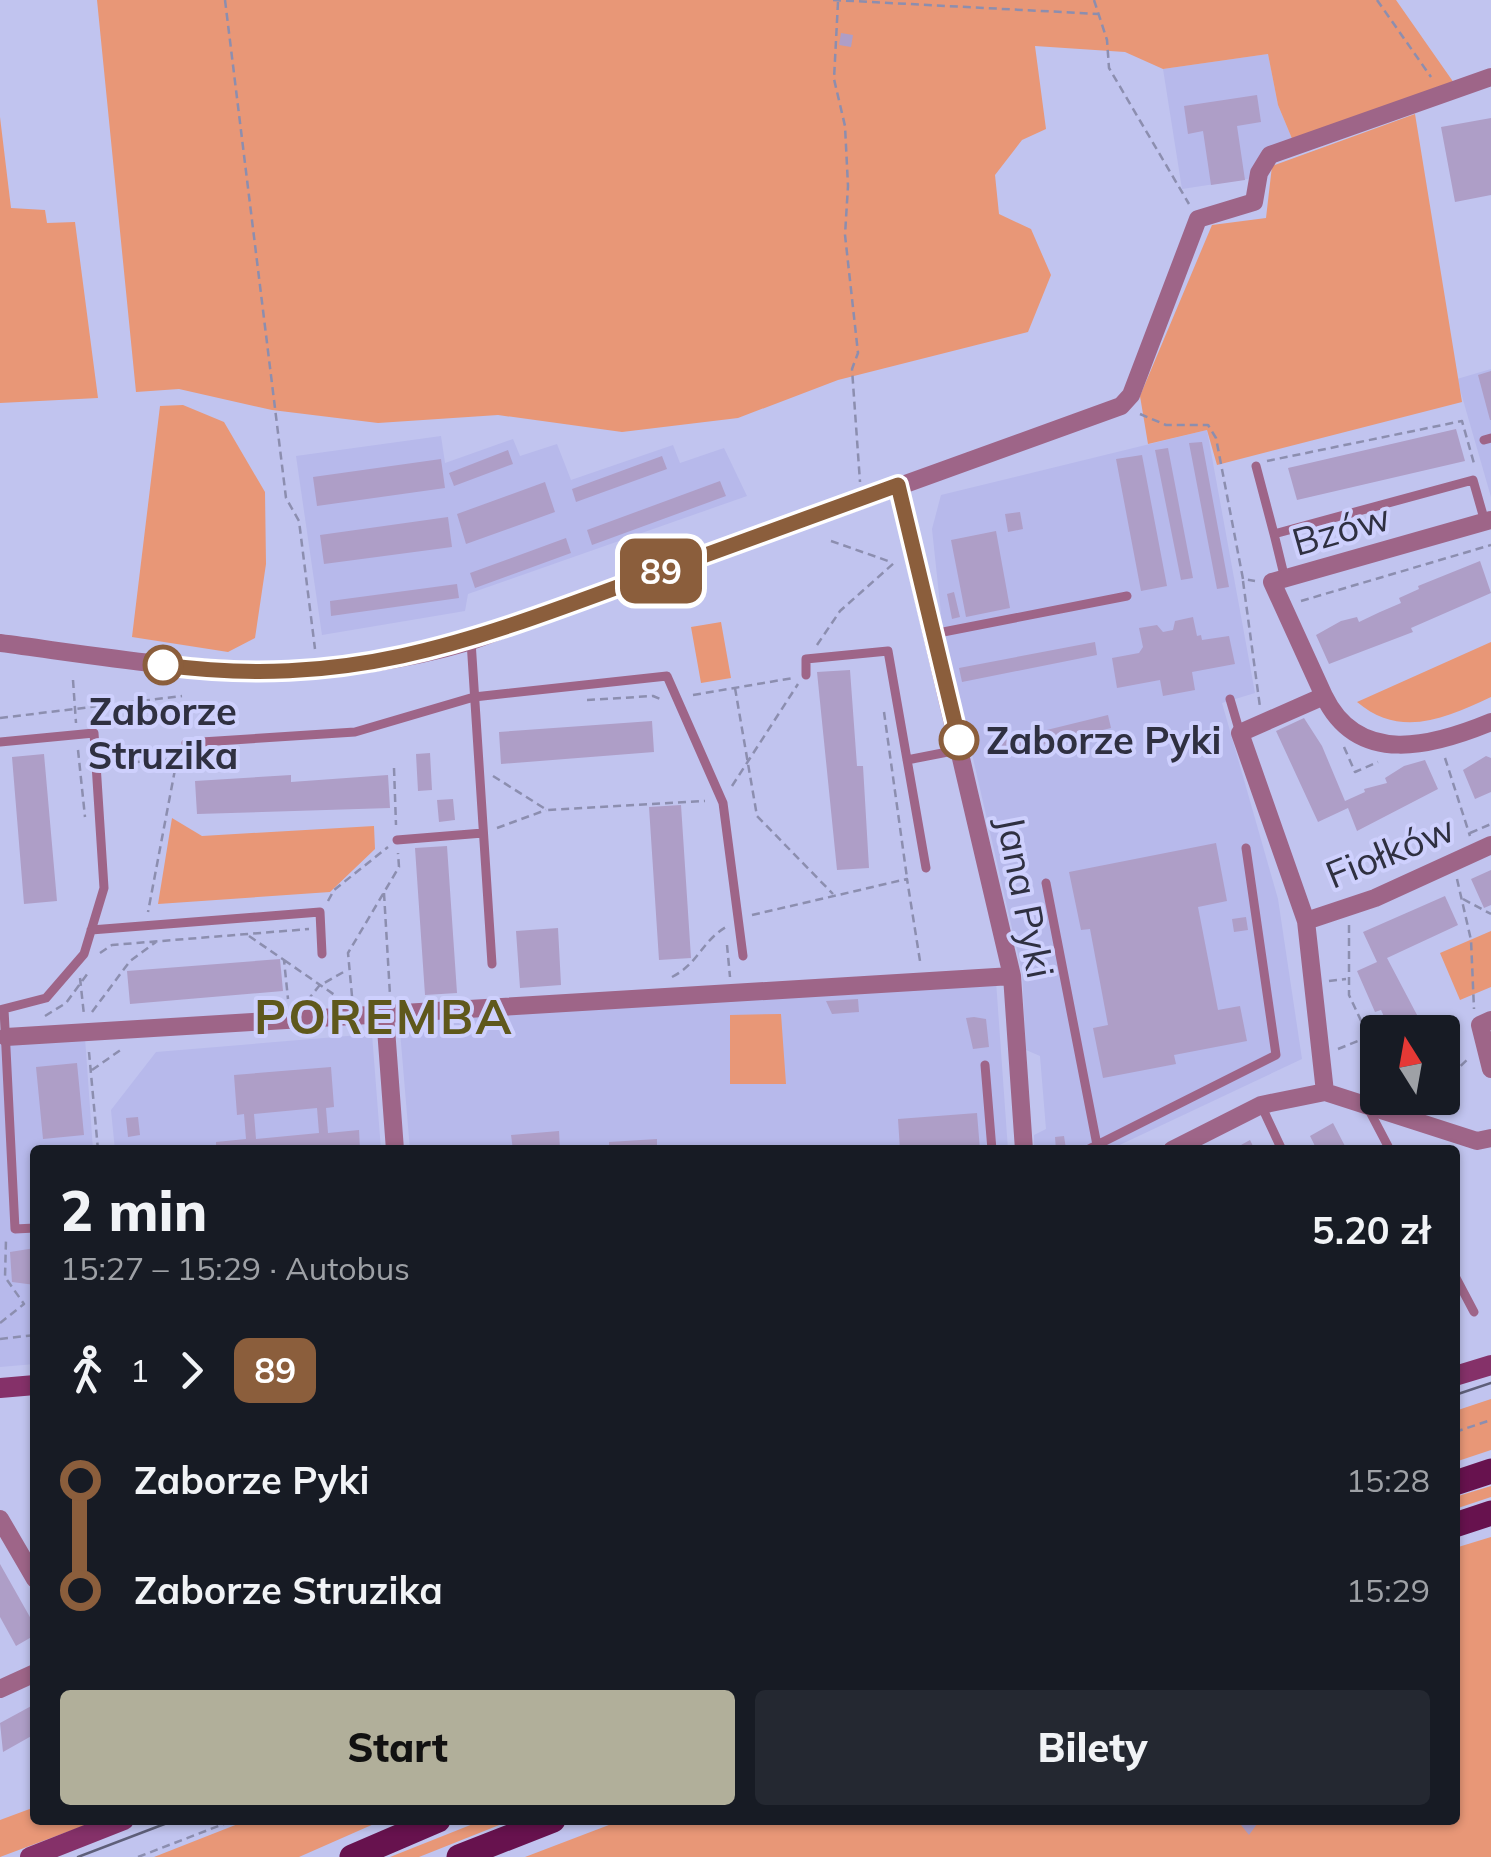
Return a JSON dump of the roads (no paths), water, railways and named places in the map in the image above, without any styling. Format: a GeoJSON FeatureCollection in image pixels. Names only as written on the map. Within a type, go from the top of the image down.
{"type":"FeatureCollection","features":[{"type":"Feature","properties":{"kind":"main road"},"geometry":{"type":"LineString","coordinates":[[1460,1481],[1491,1472]]}},
{"type":"Feature","properties":{"kind":"main road"},"geometry":{"type":"LineString","coordinates":[[1460,1522],[1491,1513]]}},
{"type":"Feature","properties":{"kind":"main road"},"geometry":{"type":"LineString","coordinates":[[352,1857],[426,1825]]}},
{"type":"Feature","properties":{"kind":"main road"},"geometry":{"type":"LineString","coordinates":[[459,1857],[540,1825]]}},
{"type":"Feature","properties":{"kind":"street"},"geometry":{"type":"LineString","coordinates":[[0,643],[212,671],[318,671],[371,665],[472,640],[1126,400],[1198,218],[1254,202],[1259,172],[1270,155],[1491,77]]}},
{"type":"Feature","properties":{"kind":"street","name":"Jana Pyki"},"geometry":{"type":"LineString","coordinates":[[898,485],[1012,976],[1024,1145]]}},
{"type":"Feature","properties":{"kind":"street","name":"Bzów"},"geometry":{"type":"LineString","coordinates":[[1488,521],[1278,580],[1283,606],[1333,714],[1367,738],[1390,746],[1443,742],[1491,722]]}},
{"type":"Feature","properties":{"kind":"street"},"geometry":{"type":"LineString","coordinates":[[1306,921],[1240,734],[1324,696]]}},
{"type":"Feature","properties":{"kind":"street","name":"Fiołków"},"geometry":{"type":"LineString","coordinates":[[1325,1092],[1306,921],[1375,898],[1483,849]]}},
{"type":"Feature","properties":{"kind":"street"},"geometry":{"type":"LineString","coordinates":[[6,1036],[1012,976]]}},
{"type":"Feature","properties":{"kind":"street"},"geometry":{"type":"LineString","coordinates":[[388,1015],[394,1145]]}},
{"type":"Feature","properties":{"kind":"street"},"geometry":{"type":"LineString","coordinates":[[1484,1029],[1491,1069]]}},
{"type":"Feature","properties":{"kind":"street"},"geometry":{"type":"LineString","coordinates":[[1182,1145],[1261,1105],[1300,1095],[1325,1092],[1360,1104]]}},
{"type":"Feature","properties":{"kind":"street"},"geometry":{"type":"LineString","coordinates":[[1394,1115],[1478,1141],[1491,1138]]}},
{"type":"Feature","properties":{"kind":"street"},"geometry":{"type":"LineString","coordinates":[[1460,1374],[1491,1365]]}},
{"type":"Feature","properties":{"kind":"street"},"geometry":{"type":"LineString","coordinates":[[0,1388],[30,1385]]}},
{"type":"Feature","properties":{"kind":"street"},"geometry":{"type":"LineString","coordinates":[[0,1519],[30,1571]]}},
{"type":"Feature","properties":{"kind":"street"},"geometry":{"type":"LineString","coordinates":[[0,1690],[30,1676]]}},
{"type":"Feature","properties":{"kind":"street"},"geometry":{"type":"LineString","coordinates":[[30,1857],[111,1825]]}},
{"type":"Feature","properties":{"kind":"lane"},"geometry":{"type":"LineString","coordinates":[[1256,466],[1274,534],[1278,580]]}},
{"type":"Feature","properties":{"kind":"lane"},"geometry":{"type":"LineString","coordinates":[[1274,534],[1474,480],[1488,521]]}},
{"type":"Feature","properties":{"kind":"lane"},"geometry":{"type":"LineString","coordinates":[[934,634],[1126,596]]}},
{"type":"Feature","properties":{"kind":"lane"},"geometry":{"type":"LineString","coordinates":[[472,640],[492,964]]}},
{"type":"Feature","properties":{"kind":"lane"},"geometry":{"type":"LineString","coordinates":[[806,676],[806,659],[888,651],[926,868]]}},
{"type":"Feature","properties":{"kind":"lane"},"geometry":{"type":"LineString","coordinates":[[186,743],[356,732],[474,697],[667,676],[720,797],[744,956]]}},
{"type":"Feature","properties":{"kind":"lane"},"geometry":{"type":"LineString","coordinates":[[1230,700],[1240,734]]}},
{"type":"Feature","properties":{"kind":"lane"},"geometry":{"type":"LineString","coordinates":[[0,742],[94,733],[97,765],[104,888],[91,930],[77,962],[46,998],[2,1010],[15,1229],[30,1228]]}},
{"type":"Feature","properties":{"kind":"lane"},"geometry":{"type":"LineString","coordinates":[[907,760],[961,749]]}},
{"type":"Feature","properties":{"kind":"lane"},"geometry":{"type":"LineString","coordinates":[[397,840],[483,833]]}},
{"type":"Feature","properties":{"kind":"lane"},"geometry":{"type":"LineString","coordinates":[[1096,1145],[1276,1055],[1246,848]]}},
{"type":"Feature","properties":{"kind":"lane"},"geometry":{"type":"LineString","coordinates":[[1046,883],[1092,1145]]}},
{"type":"Feature","properties":{"kind":"lane"},"geometry":{"type":"LineString","coordinates":[[91,930],[320,912],[322,954]]}},
{"type":"Feature","properties":{"kind":"lane"},"geometry":{"type":"LineString","coordinates":[[985,1065],[992,1145]]}},
{"type":"Feature","properties":{"kind":"lane"},"geometry":{"type":"LineString","coordinates":[[1261,1105],[1280,1145]]}},
{"type":"Feature","properties":{"kind":"lane"},"geometry":{"type":"LineString","coordinates":[[1372,1115],[1387,1145]]}},
{"type":"Feature","properties":{"kind":"lane"},"geometry":{"type":"LineString","coordinates":[[1460,1285],[1474,1312]]}},
{"type":"Feature","properties":{"kind":"tram line"},"geometry":{"type":"LineString","coordinates":[[1460,1393],[1491,1383]]}},
{"type":"Feature","properties":{"kind":"tram line"},"geometry":{"type":"LineString","coordinates":[[78,1857],[162,1825]]}},
{"type":"Feature","properties":{"kind":"place","name":"Zaborze Struzika"},"geometry":{"type":"Point","coordinates":[163,665]}},
{"type":"Feature","properties":{"kind":"place","name":"Zaborze Pyki"},"geometry":{"type":"Point","coordinates":[959,740]}},
{"type":"Feature","properties":{"kind":"district","name":"POREMBA"},"geometry":{"type":"Point","coordinates":[384,1016]}}]}
